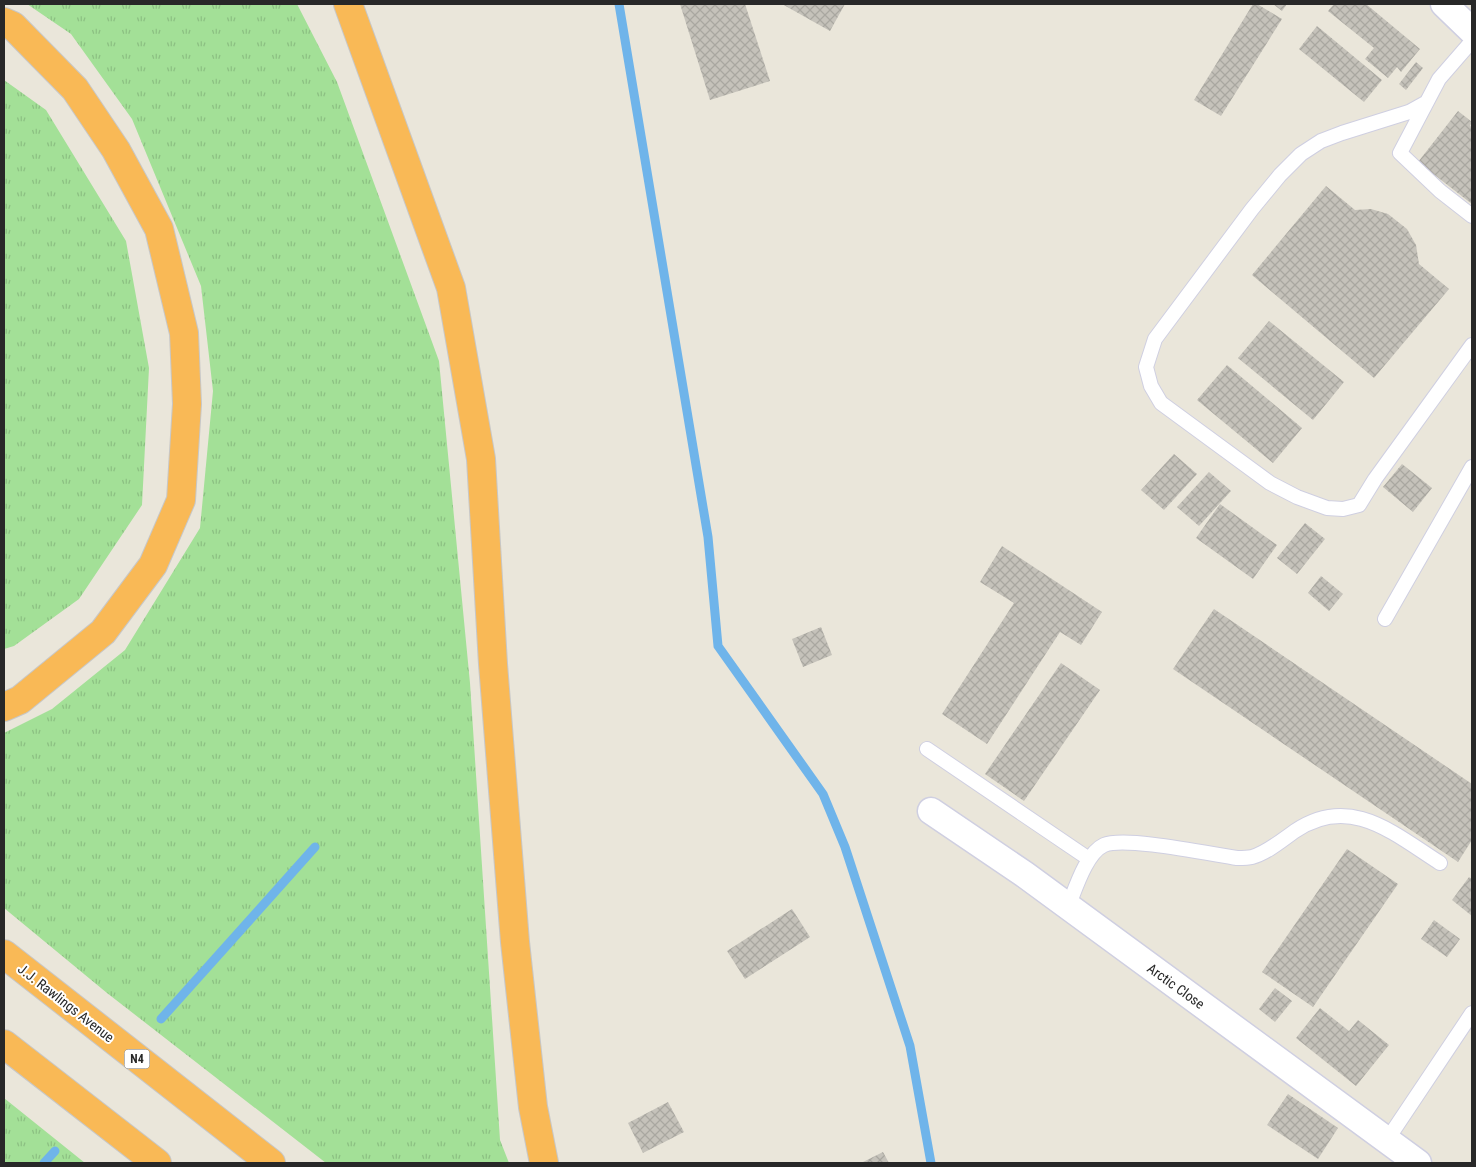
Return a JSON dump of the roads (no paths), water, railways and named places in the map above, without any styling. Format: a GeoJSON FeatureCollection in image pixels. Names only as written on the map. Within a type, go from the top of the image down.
{"type":"FeatureCollection","features":[{"type":"Feature","properties":{"kind":"highway"},"geometry":{"type":"LineString","coordinates":[[348,4],[451,288],[481,458],[493,664],[515,942],[533,1107],[544,1163]]}},
{"type":"Feature","properties":{"kind":"highway"},"geometry":{"type":"LineString","coordinates":[[4,22],[13,26],[75,89],[116,150],[159,229],[184,334],[187,404],[181,500],[153,565],[103,632],[20,700],[4,707]]}},
{"type":"Feature","properties":{"kind":"highway","name":"J.J. Rawlings Avenue"},"geometry":{"type":"LineString","coordinates":[[4,954],[270,1163]]}},
{"type":"Feature","properties":{"kind":"highway"},"geometry":{"type":"LineString","coordinates":[[4,1044],[157,1163]]}},
{"type":"Feature","properties":{"kind":"street"},"geometry":{"type":"LineString","coordinates":[[1444,4],[1472,31]]}},
{"type":"Feature","properties":{"kind":"street","name":"Arctic Close"},"geometry":{"type":"LineString","coordinates":[[931,811],[1024,874],[1418,1163]]}},
{"type":"Feature","properties":{"kind":"lane"},"geometry":{"type":"LineString","coordinates":[[1472,41],[1439,79],[1400,154],[1440,191],[1472,216]]}},
{"type":"Feature","properties":{"kind":"lane"},"geometry":{"type":"LineString","coordinates":[[1428,102],[1409,112],[1321,141],[1302,154],[1280,174],[1155,339],[1146,367],[1151,386],[1161,403],[1270,482],[1298,497],[1327,508],[1343,509],[1358,505],[1472,345]]}},
{"type":"Feature","properties":{"kind":"lane"},"geometry":{"type":"LineString","coordinates":[[1385,619],[1472,466]]}},
{"type":"Feature","properties":{"kind":"lane"},"geometry":{"type":"LineString","coordinates":[[927,749],[1089,859]]}},
{"type":"Feature","properties":{"kind":"lane"},"geometry":{"type":"LineString","coordinates":[[1068,907],[1089,859],[1104,845],[1126,842],[1237,858],[1252,857],[1268,849],[1308,822],[1329,816],[1354,816],[1380,824],[1440,863]]}},
{"type":"Feature","properties":{"kind":"lane"},"geometry":{"type":"LineString","coordinates":[[1387,1140],[1472,1013]]}},
{"type":"Feature","properties":{"kind":"waterway"},"geometry":{"type":"LineString","coordinates":[[619,4],[708,537],[718,646],[823,794],[845,847],[910,1046],[931,1163]]}},
{"type":"Feature","properties":{"kind":"waterway"},"geometry":{"type":"LineString","coordinates":[[161,1019],[315,847]]}},
{"type":"Feature","properties":{"kind":"waterway"},"geometry":{"type":"LineString","coordinates":[[44,1163],[55,1151]]}}]}
